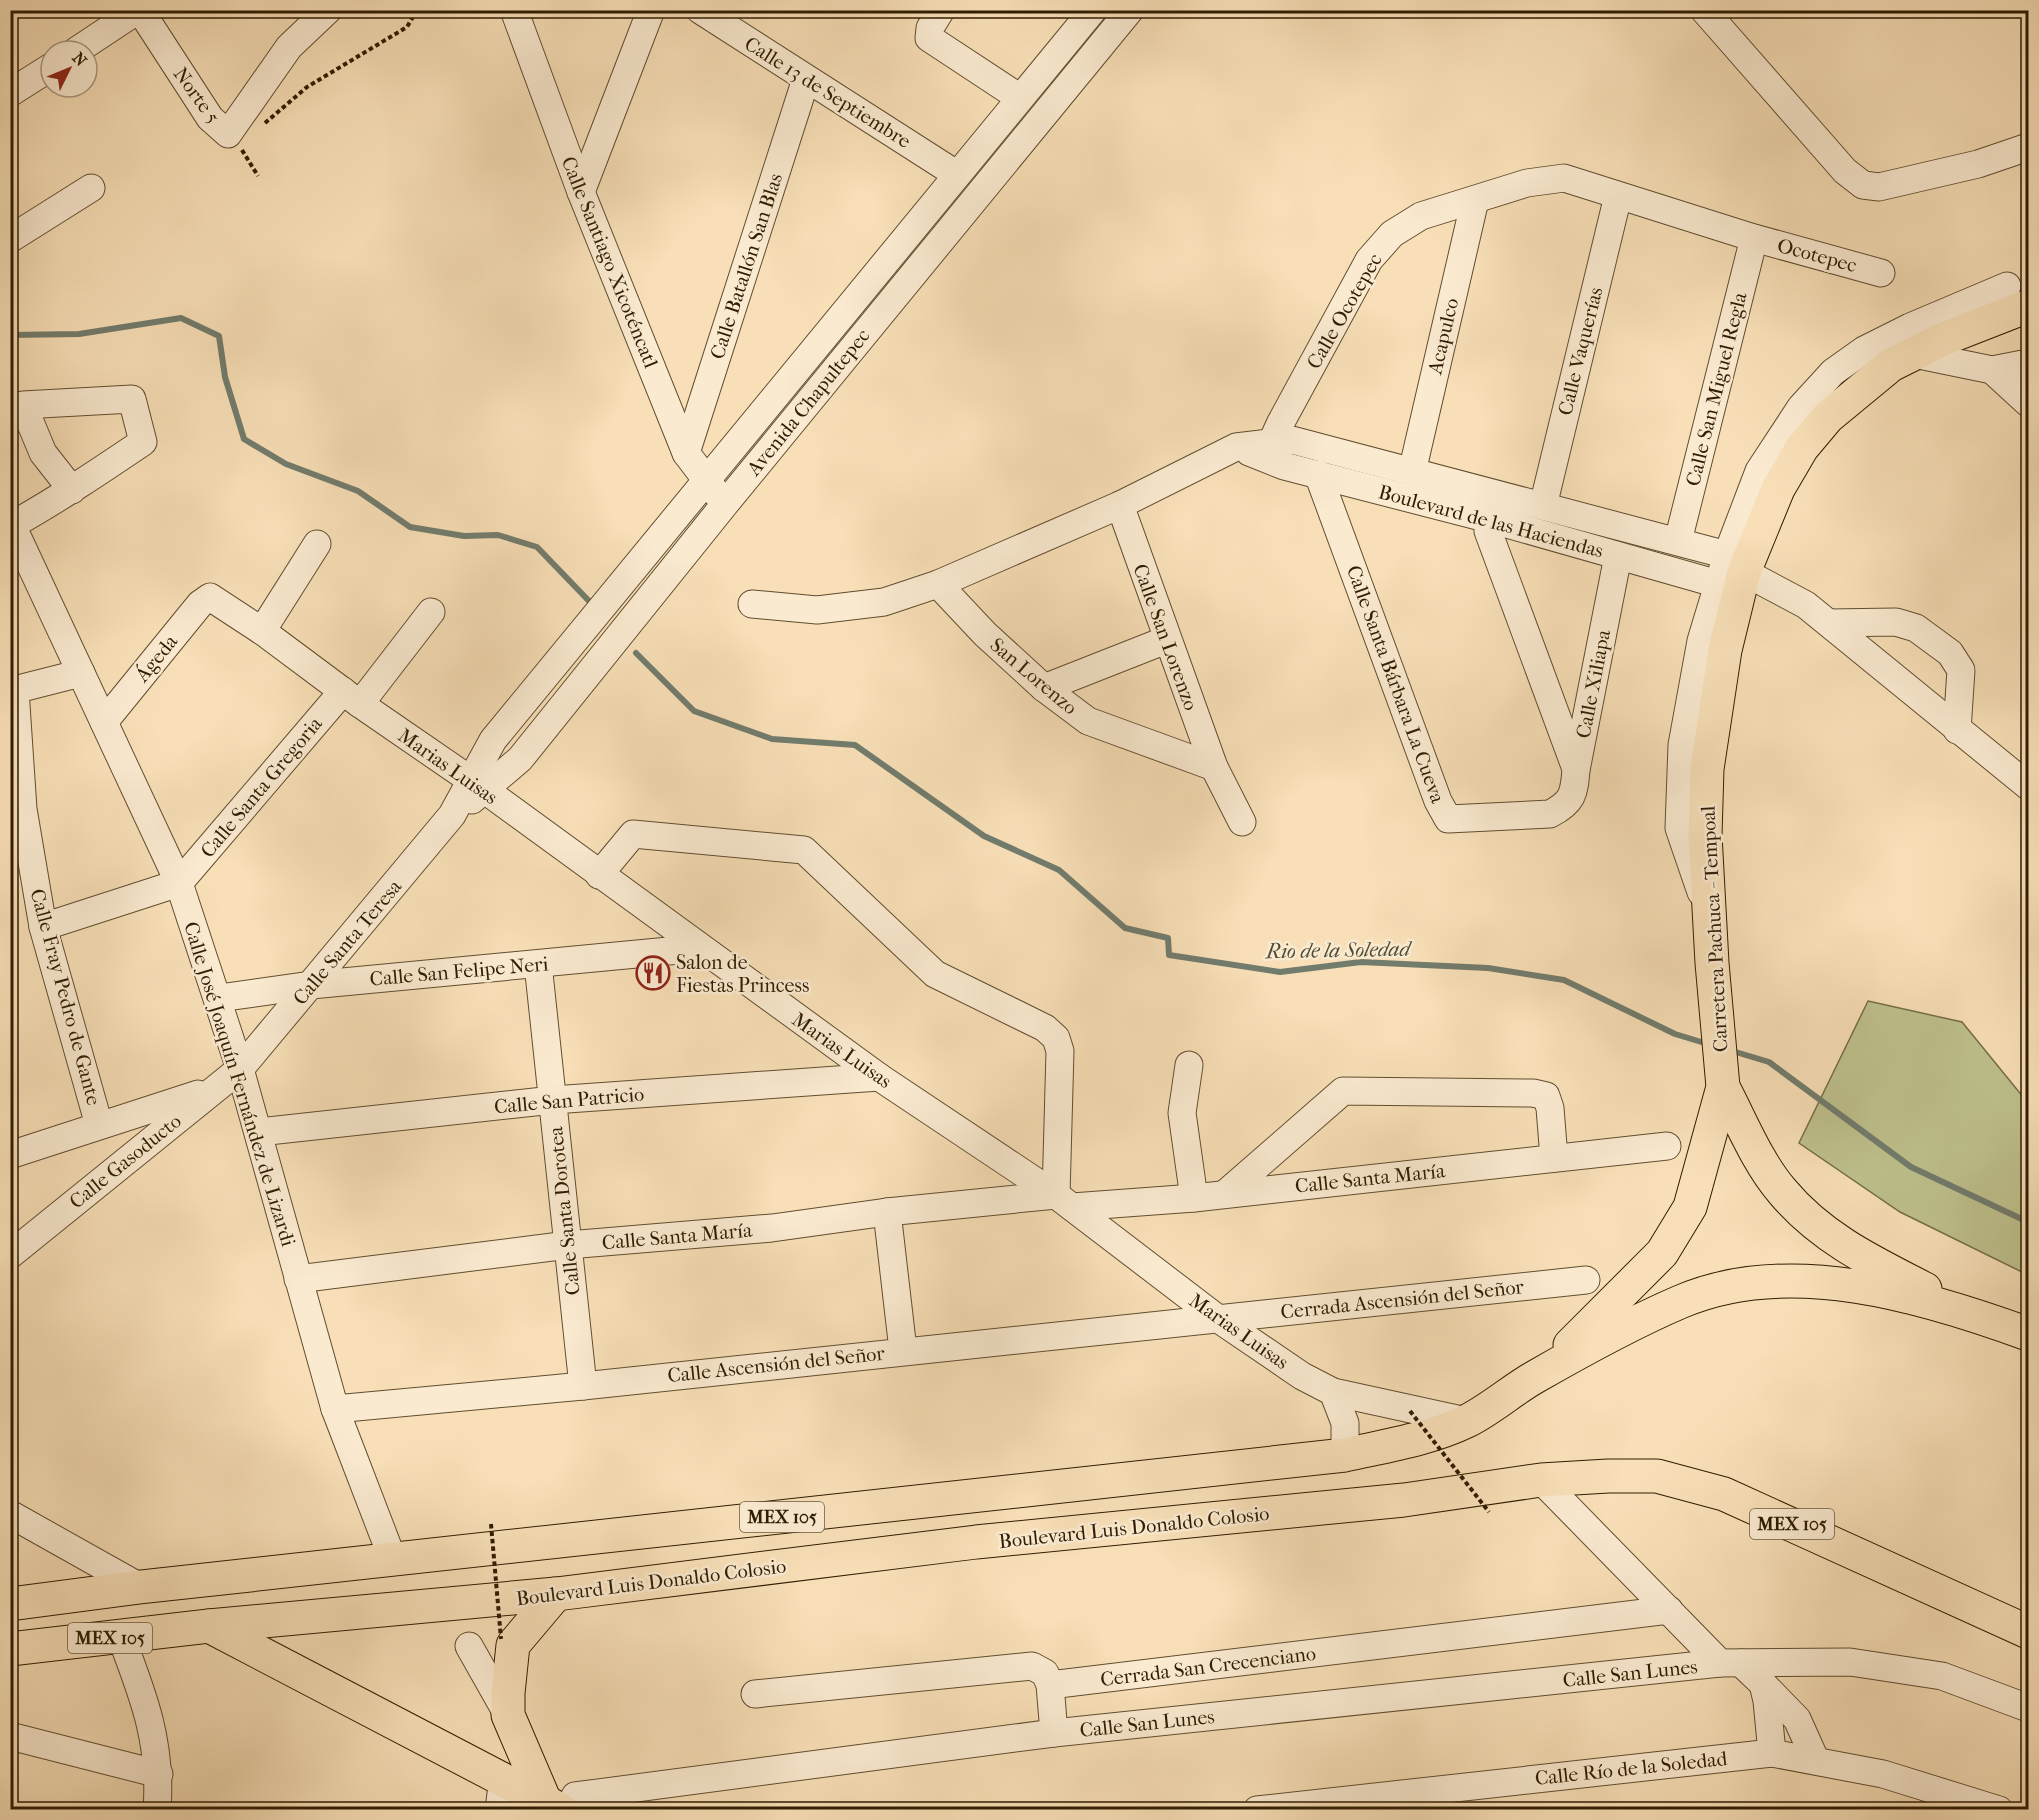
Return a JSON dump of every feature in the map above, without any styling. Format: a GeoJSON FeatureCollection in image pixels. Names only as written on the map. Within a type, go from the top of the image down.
{"type":"FeatureCollection","features":[{"type":"Feature","properties":{"kind":"main road","name":"Carretera Pachuca - Tempoal"},"geometry":{"type":"LineString","coordinates":[[1536,1376],[1609,1309],[1662,1253],[1690,1207],[1703,1168],[1723,1078],[1712,963],[1705,835],[1707,769],[1725,650],[1730,570],[1803,448],[1828,417],[1891,365],[1983,322],[2018,296]]}},
{"type":"Feature","properties":{"kind":"main road","name":"Carretera Pachuca - Tempoal"},"geometry":{"type":"LineString","coordinates":[[1723,1078],[1781,1190],[1815,1226],[1864,1258],[1977,1315]]}},
{"type":"Feature","properties":{"kind":"main road","name":"MEX 105"},"geometry":{"type":"LineString","coordinates":[[10,1604],[140,1587],[1345,1455],[1412,1440],[1466,1421],[1536,1376],[1682,1301],[1721,1289],[1771,1281],[1820,1281],[1876,1290],[1977,1315],[2028,1334]]}},
{"type":"Feature","properties":{"kind":"main road","name":"Boulevard Luis Donaldo Colosio"},"geometry":{"type":"LineString","coordinates":[[10,1649],[209,1626],[556,1594],[976,1542],[1404,1500],[1541,1480],[1608,1476],[1657,1476],[1724,1494],[2028,1632]]}},
{"type":"Feature","properties":{"kind":"main road"},"geometry":{"type":"LineString","coordinates":[[556,1594],[513,1645],[508,1715],[560,1801]]}},
{"type":"Feature","properties":{"kind":"main road"},"geometry":{"type":"LineString","coordinates":[[209,1626],[503,1778],[560,1801]]}},
{"type":"Feature","properties":{"kind":"street"},"geometry":{"type":"LineString","coordinates":[[94,39],[139,10]]}},
{"type":"Feature","properties":{"kind":"street","name":"Norte 5"},"geometry":{"type":"LineString","coordinates":[[139,10],[210,118],[228,134]]}},
{"type":"Feature","properties":{"kind":"street"},"geometry":{"type":"LineString","coordinates":[[228,134],[289,46],[328,10]]}},
{"type":"Feature","properties":{"kind":"street","name":"Calle Santiago Xicoténcatl"},"geometry":{"type":"LineString","coordinates":[[514,10],[581,192],[686,453],[725,504]]}},
{"type":"Feature","properties":{"kind":"street"},"geometry":{"type":"LineString","coordinates":[[581,192],[651,10]]}},
{"type":"Feature","properties":{"kind":"street","name":"Calle 13 de Septiembre"},"geometry":{"type":"LineString","coordinates":[[700,10],[956,174]]}},
{"type":"Feature","properties":{"kind":"street"},"geometry":{"type":"LineString","coordinates":[[941,10],[930,28],[929,38],[1020,98]]}},
{"type":"Feature","properties":{"kind":"street","name":"Avenida Chapultepec"},"geometry":{"type":"LineString","coordinates":[[478,786],[493,740],[1093,10]]}},
{"type":"Feature","properties":{"kind":"street","name":"Avenida Chapultepec"},"geometry":{"type":"LineString","coordinates":[[478,786],[520,759],[725,504],[1130,10]]}},
{"type":"Feature","properties":{"kind":"street"},"geometry":{"type":"LineString","coordinates":[[1704,10],[1845,171],[1863,185],[1880,187],[1978,164],[2028,147]]}},
{"type":"Feature","properties":{"kind":"street"},"geometry":{"type":"LineString","coordinates":[[10,93],[39,75]]}},
{"type":"Feature","properties":{"kind":"street","name":"Calle Batallón San Blas"},"geometry":{"type":"LineString","coordinates":[[686,453],[806,79]]}},
{"type":"Feature","properties":{"kind":"street","name":"Calle Ocotepec"},"geometry":{"type":"LineString","coordinates":[[1268,450],[1369,260],[1392,234],[1421,216],[1527,183],[1564,178],[1754,238]]}},
{"type":"Feature","properties":{"kind":"street"},"geometry":{"type":"LineString","coordinates":[[10,239],[91,188]]}},
{"type":"Feature","properties":{"kind":"street","name":"Calle Vaquerías"},"geometry":{"type":"LineString","coordinates":[[1543,506],[1618,196]]}},
{"type":"Feature","properties":{"kind":"street","name":"Acapulco"},"geometry":{"type":"LineString","coordinates":[[1412,472],[1475,200]]}},
{"type":"Feature","properties":{"kind":"street","name":"Ocotepec"},"geometry":{"type":"LineString","coordinates":[[1754,238],[1881,273]]}},
{"type":"Feature","properties":{"kind":"street","name":"Calle San Miguel Regla"},"geometry":{"type":"LineString","coordinates":[[1678,541],[1754,238]]}},
{"type":"Feature","properties":{"kind":"street"},"geometry":{"type":"LineString","coordinates":[[2018,296],[1901,331],[1864,350],[1833,372],[1801,407],[1759,471],[1730,570],[1806,605],[2028,786]]}},
{"type":"Feature","properties":{"kind":"street"},"geometry":{"type":"LineString","coordinates":[[1914,354],[1992,370],[2028,363]]}},
{"type":"Feature","properties":{"kind":"street"},"geometry":{"type":"LineString","coordinates":[[1992,370],[2028,403]]}},
{"type":"Feature","properties":{"kind":"street","name":"Boulevard de las Haciendas"},"geometry":{"type":"LineString","coordinates":[[1268,450],[1292,440],[1678,541],[1730,570]]}},
{"type":"Feature","properties":{"kind":"street"},"geometry":{"type":"LineString","coordinates":[[752,604],[817,610],[884,602],[938,584],[1120,506],[1236,447],[1268,450]]}},
{"type":"Feature","properties":{"kind":"street","name":"Boulevard de las Haciendas"},"geometry":{"type":"LineString","coordinates":[[1268,450],[1318,474],[1618,556],[1730,570]]}},
{"type":"Feature","properties":{"kind":"street","name":"Calle Santa Bárbara La Cueva"},"geometry":{"type":"LineString","coordinates":[[1318,474],[1438,801],[1448,819],[1550,814],[1562,808]]}},
{"type":"Feature","properties":{"kind":"street"},"geometry":{"type":"LineString","coordinates":[[11,523],[72,490]]}},
{"type":"Feature","properties":{"kind":"street"},"geometry":{"type":"LineString","coordinates":[[1501,495],[1488,531],[1576,770]]}},
{"type":"Feature","properties":{"kind":"street","name":"Calle San Lorenzo"},"geometry":{"type":"LineString","coordinates":[[1120,506],[1166,640],[1214,767],[1242,822]]}},
{"type":"Feature","properties":{"kind":"street","name":"Calle José Joaquín Fernández de Lizardi"},"geometry":{"type":"LineString","coordinates":[[11,523],[21,574],[81,673],[179,884],[219,998],[259,1132],[335,1409],[393,1560]]}},
{"type":"Feature","properties":{"kind":"street"},"geometry":{"type":"LineString","coordinates":[[262,631],[316,544]]}},
{"type":"Feature","properties":{"kind":"street","name":"Calle Xiliapa"},"geometry":{"type":"LineString","coordinates":[[1562,808],[1574,794],[1576,770],[1618,556]]}},
{"type":"Feature","properties":{"kind":"street","name":"San Lorenzo"},"geometry":{"type":"LineString","coordinates":[[938,584],[985,634],[1044,688],[1088,721],[1214,767]]}},
{"type":"Feature","properties":{"kind":"street","name":"Marias Luisas"},"geometry":{"type":"LineString","coordinates":[[210,597],[262,631],[351,698],[478,786],[879,1077],[1064,1201],[1217,1318],[1302,1376],[1333,1392],[1466,1421]]}},
{"type":"Feature","properties":{"kind":"street","name":"Ágeda"},"geometry":{"type":"LineString","coordinates":[[104,722],[200,604],[210,597]]}},
{"type":"Feature","properties":{"kind":"street","name":"Calle Santa Gregoria"},"geometry":{"type":"LineString","coordinates":[[179,884],[431,612]]}},
{"type":"Feature","properties":{"kind":"street"},"geometry":{"type":"LineString","coordinates":[[1829,623],[1896,622],[1916,628],[1950,653],[1961,670],[1957,730]]}},
{"type":"Feature","properties":{"kind":"street"},"geometry":{"type":"LineString","coordinates":[[1044,688],[1166,640]]}},
{"type":"Feature","properties":{"kind":"street"},"geometry":{"type":"LineString","coordinates":[[13,691],[81,673]]}},
{"type":"Feature","properties":{"kind":"street","name":"Calle Fray Pedro de Gante"},"geometry":{"type":"LineString","coordinates":[[13,691],[23,809],[43,927],[99,1125]]}},
{"type":"Feature","properties":{"kind":"street","name":"Calle Santa Teresa"},"geometry":{"type":"LineString","coordinates":[[240,1069],[478,786]]}},
{"type":"Feature","properties":{"kind":"street"},"geometry":{"type":"LineString","coordinates":[[599,875],[633,834],[804,850],[934,974],[1045,1028],[1056,1038],[1060,1051],[1064,1201]]}},
{"type":"Feature","properties":{"kind":"street"},"geometry":{"type":"LineString","coordinates":[[43,927],[179,884]]}},
{"type":"Feature","properties":{"kind":"street","name":"Calle San Felipe Neri"},"geometry":{"type":"LineString","coordinates":[[219,998],[311,985],[700,948]]}},
{"type":"Feature","properties":{"kind":"street","name":"Calle Santa Dorotea"},"geometry":{"type":"LineString","coordinates":[[538,963],[583,1386]]}},
{"type":"Feature","properties":{"kind":"street"},"geometry":{"type":"LineString","coordinates":[[1189,1065],[1182,1113],[1194,1198]]}},
{"type":"Feature","properties":{"kind":"street","name":"Calle Gasoducto"},"geometry":{"type":"LineString","coordinates":[[10,1256],[240,1069]]}},
{"type":"Feature","properties":{"kind":"street","name":"Calle San Patricio"},"geometry":{"type":"LineString","coordinates":[[259,1132],[553,1100],[879,1077]]}},
{"type":"Feature","properties":{"kind":"street"},"geometry":{"type":"LineString","coordinates":[[10,1155],[212,1090]]}},
{"type":"Feature","properties":{"kind":"street"},"geometry":{"type":"LineString","coordinates":[[1225,1194],[1342,1091],[1533,1093],[1546,1096],[1550,1108],[1554,1158]]}},
{"type":"Feature","properties":{"kind":"street","name":"Calle Santa María"},"geometry":{"type":"LineString","coordinates":[[298,1279],[568,1245],[772,1228],[887,1212],[1064,1201],[1194,1198],[1667,1146]]}},
{"type":"Feature","properties":{"kind":"street"},"geometry":{"type":"LineString","coordinates":[[887,1212],[903,1350]]}},
{"type":"Feature","properties":{"kind":"street","name":"Cerrada Ascensión del Señor"},"geometry":{"type":"LineString","coordinates":[[1217,1318],[1586,1280]]}},
{"type":"Feature","properties":{"kind":"street","name":"Calle Ascensión del Señor"},"geometry":{"type":"LineString","coordinates":[[335,1409],[583,1386],[1217,1318]]}},
{"type":"Feature","properties":{"kind":"street"},"geometry":{"type":"LineString","coordinates":[[1333,1392],[1345,1423],[1345,1455]]}},
{"type":"Feature","properties":{"kind":"street","name":"Calle San Lunes"},"geometry":{"type":"LineString","coordinates":[[1541,1480],[1669,1610],[1730,1663],[1763,1684],[1797,1719],[1815,1759]]}},
{"type":"Feature","properties":{"kind":"street"},"geometry":{"type":"LineString","coordinates":[[10,1514],[140,1587]]}},
{"type":"Feature","properties":{"kind":"street","name":"Cerrada San Crecenciano"},"geometry":{"type":"LineString","coordinates":[[1050,1685],[1669,1610]]}},
{"type":"Feature","properties":{"kind":"street"},"geometry":{"type":"LineString","coordinates":[[121,1637],[147,1704],[159,1774],[157,1809]]}},
{"type":"Feature","properties":{"kind":"street"},"geometry":{"type":"LineString","coordinates":[[469,1647],[508,1715]]}},
{"type":"Feature","properties":{"kind":"street","name":"Calle San Lunes"},"geometry":{"type":"LineString","coordinates":[[560,1801],[1054,1732],[1730,1663],[1850,1662],[1942,1676],[2028,1708]]}},
{"type":"Feature","properties":{"kind":"street"},"geometry":{"type":"LineString","coordinates":[[755,1694],[1013,1666],[1032,1666],[1045,1673],[1050,1685],[1054,1732]]}},
{"type":"Feature","properties":{"kind":"street"},"geometry":{"type":"LineString","coordinates":[[1763,1684],[1772,1753]]}},
{"type":"Feature","properties":{"kind":"street"},"geometry":{"type":"LineString","coordinates":[[10,1736],[159,1774]]}},
{"type":"Feature","properties":{"kind":"street","name":"Calle Río de la Soledad"},"geometry":{"type":"LineString","coordinates":[[1257,1809],[1403,1801],[1772,1753],[1815,1759],[1883,1774],[1999,1809]]}},
{"type":"Feature","properties":{"kind":"street"},"geometry":{"type":"LineString","coordinates":[[499,1809],[503,1778]]}},
{"type":"Feature","properties":{"kind":"path"},"geometry":{"type":"LineString","coordinates":[[256,131],[307,87],[407,27],[417,10]]}},
{"type":"Feature","properties":{"kind":"path","name":"Norte 5"},"geometry":{"type":"LineString","coordinates":[[228,134],[239,146],[258,176]]}},
{"type":"Feature","properties":{"kind":"path"},"geometry":{"type":"LineString","coordinates":[[1410,1411],[1489,1512]]}},
{"type":"Feature","properties":{"kind":"path"},"geometry":{"type":"LineString","coordinates":[[491,1524],[501,1639]]}},
{"type":"Feature","properties":{"kind":"green space"},"geometry":{"type":"Polygon","coordinates":[[[1868,1001],[1962,1022],[2028,1103],[2028,1275],[1900,1212],[1799,1143],[1868,1001]]]}},
{"type":"Feature","properties":{"kind":"waterway"},"geometry":{"type":"LineString","coordinates":[[10,335],[79,334],[181,318],[219,336],[225,377],[244,439],[286,464],[358,491],[410,527],[464,536],[498,535],[537,547],[589,601]]}},
{"type":"Feature","properties":{"kind":"waterway","name":"Rio de la Soledad"},"geometry":{"type":"LineString","coordinates":[[636,653],[694,711],[772,739],[855,745],[984,836],[1059,870],[1125,928],[1168,938],[1169,955],[1280,972],[1361,962],[1488,968],[1564,980],[1675,1034],[1708,1044]]}},
{"type":"Feature","properties":{"kind":"waterway"},"geometry":{"type":"LineString","coordinates":[[1729,1050],[1769,1062],[1911,1167],[2028,1222]]}},
{"type":"Feature","properties":{"kind":"place","name":"Salon de Fiestas Princess"},"geometry":{"type":"Point","coordinates":[653,973]}}]}
